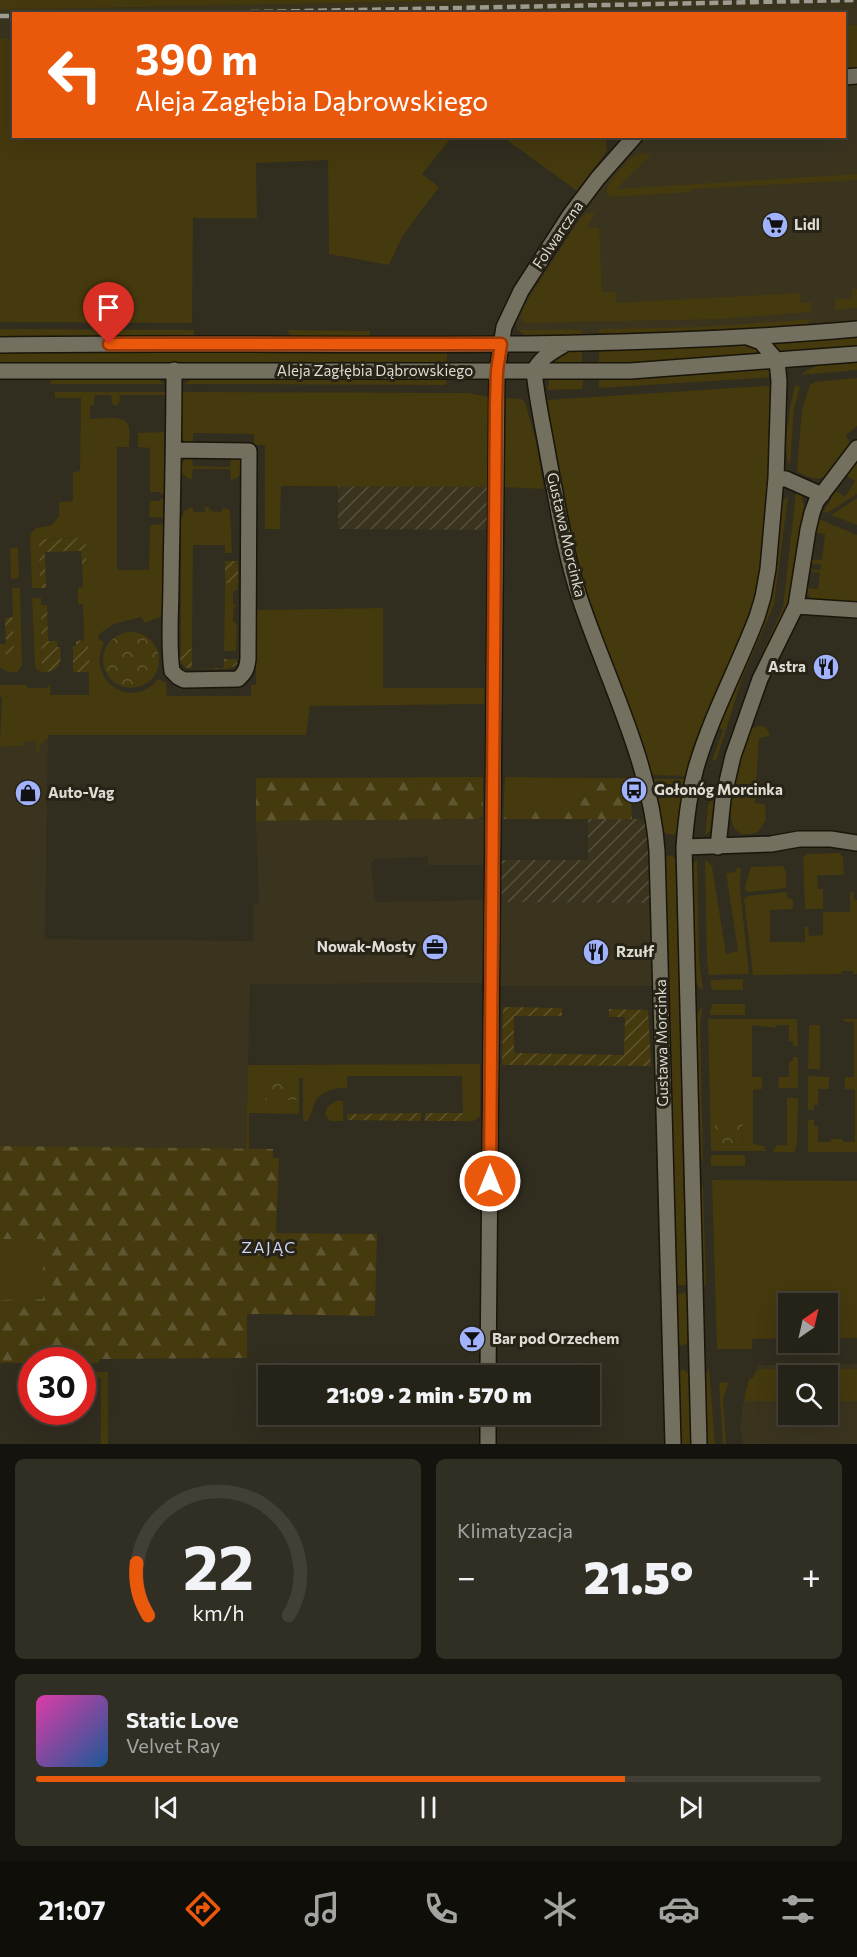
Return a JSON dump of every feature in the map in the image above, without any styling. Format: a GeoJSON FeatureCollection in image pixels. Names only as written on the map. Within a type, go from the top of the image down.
{"type":"FeatureCollection","features":[{"type":"Feature","properties":{"kind":"street","name":"Folwarczna"},"geometry":{"type":"LineString","coordinates":[[488,1365],[497,371],[504,327],[512,309],[556,236],[598,178],[633,138]]}},
{"type":"Feature","properties":{"kind":"street","name":"Aleja Zagłębia Dąbrowskiego"},"geometry":{"type":"LineString","coordinates":[[0,345],[565,344],[750,338],[857,329]]}},
{"type":"Feature","properties":{"kind":"street"},"geometry":{"type":"LineString","coordinates":[[750,338],[761,342],[777,360]]}},
{"type":"Feature","properties":{"kind":"street"},"geometry":{"type":"LineString","coordinates":[[534,371],[546,356],[565,344]]}},
{"type":"Feature","properties":{"kind":"street","name":"Aleja Zagłębia Dąbrowskiego"},"geometry":{"type":"LineString","coordinates":[[0,370],[650,370],[857,354]]}},
{"type":"Feature","properties":{"kind":"street","name":"Gustawa Morcinka"},"geometry":{"type":"LineString","coordinates":[[699,1444],[684,847],[689,801],[700,755],[752,631],[763,597],[768,569],[776,478],[779,381],[777,360]]}},
{"type":"Feature","properties":{"kind":"street"},"geometry":{"type":"LineString","coordinates":[[174,370],[172,671],[184,680],[238,679],[248,668],[249,451],[174,450]]}},
{"type":"Feature","properties":{"kind":"street","name":"Gustawa Morcinka"},"geometry":{"type":"LineString","coordinates":[[534,371],[563,536],[573,575],[588,623],[637,753],[655,827],[658,861],[673,1444]]}},
{"type":"Feature","properties":{"kind":"street"},"geometry":{"type":"LineString","coordinates":[[718,847],[723,799],[737,746],[760,679],[796,606],[812,513],[822,495],[857,448]]}},
{"type":"Feature","properties":{"kind":"street"},"geometry":{"type":"LineString","coordinates":[[776,478],[786,479],[822,495]]}},
{"type":"Feature","properties":{"kind":"street"},"geometry":{"type":"LineString","coordinates":[[796,606],[857,610]]}},
{"type":"Feature","properties":{"kind":"street"},"geometry":{"type":"LineString","coordinates":[[684,847],[771,844],[799,839],[831,839],[857,843]]}},
{"type":"Feature","properties":{"kind":"street"},"geometry":{"type":"LineString","coordinates":[[670,1358],[696,1358]]}},
{"type":"Feature","properties":{"kind":"street"},"geometry":{"type":"LineString","coordinates":[[488,1425],[488,1444]]}},
{"type":"Feature","properties":{"kind":"shaded area"},"geometry":{"type":"Polygon","coordinates":[[[492,0],[857,0],[857,25],[846,25],[846,12],[12,12],[12,39],[0,39],[0,10],[492,0]]]}},
{"type":"Feature","properties":{"kind":"shaded area"},"geometry":{"type":"Polygon","coordinates":[[[846,83],[857,83],[857,322],[767,329],[599,336],[527,336],[517,330],[515,321],[519,309],[559,243],[603,181],[641,138],[846,138],[846,83]]]}},
{"type":"Feature","properties":{"kind":"shaded area"},"geometry":{"type":"Polygon","coordinates":[[[338,486],[489,487],[489,530],[338,529],[338,486]]]}},
{"type":"Feature","properties":{"kind":"shaded area"},"geometry":{"type":"Polygon","coordinates":[[[0,735],[48,735],[45,939],[253,941],[253,903],[259,903],[256,821],[487,819],[486,865],[428,865],[428,857],[375,859],[371,863],[375,902],[486,900],[485,983],[250,984],[246,1149],[0,1146],[0,735]]]}},
{"type":"Feature","properties":{"kind":"shaded area"},"geometry":{"type":"Polygon","coordinates":[[[588,819],[646,819],[651,903],[503,902],[500,860],[588,860],[588,819]]]}},
{"type":"Feature","properties":{"kind":"shaded area"},"geometry":{"type":"Polygon","coordinates":[[[501,899],[503,902],[651,903],[653,986],[499,986],[501,899]]]}},
{"type":"Feature","properties":{"kind":"shaded area"},"geometry":{"type":"Polygon","coordinates":[[[857,1364],[857,1444],[743,1444],[740,1428],[748,1387],[759,1365],[857,1364]]]}},
{"type":"Feature","properties":{"kind":"green space"},"geometry":{"type":"Polygon","coordinates":[[[0,0],[492,0],[0,10],[0,0]]]}},
{"type":"Feature","properties":{"kind":"green space"},"geometry":{"type":"Polygon","coordinates":[[[846,25],[857,25],[857,69],[846,70],[846,25]]]}},
{"type":"Feature","properties":{"kind":"green space"},"geometry":{"type":"Polygon","coordinates":[[[0,39],[12,39],[12,138],[451,138],[422,174],[439,187],[402,237],[389,265],[329,254],[328,160],[256,163],[257,218],[193,218],[192,323],[0,322],[0,39]]]}},
{"type":"Feature","properties":{"kind":"green space"},"geometry":{"type":"Polygon","coordinates":[[[504,138],[606,138],[607,151],[577,191],[504,138]]]}},
{"type":"Feature","properties":{"kind":"green space"},"geometry":{"type":"Polygon","coordinates":[[[639,153],[652,154],[616,189],[857,174],[857,180],[691,189],[691,192],[610,197],[606,191],[611,181],[625,164],[639,153]]]}},
{"type":"Feature","properties":{"kind":"green space"},"geometry":{"type":"Polygon","coordinates":[[[586,214],[595,214],[587,227],[599,228],[602,292],[615,292],[616,303],[800,293],[801,303],[812,302],[811,312],[720,319],[524,323],[521,317],[523,308],[579,220],[586,214]]]}},
{"type":"Feature","properties":{"kind":"green space"},"geometry":{"type":"Polygon","coordinates":[[[852,289],[857,289],[857,308],[835,310],[835,299],[852,298],[852,289]]]}},
{"type":"Feature","properties":{"kind":"green space"},"geometry":{"type":"Polygon","coordinates":[[[814,319],[804,326],[732,332],[599,336],[599,329],[700,327],[814,319]]]}},
{"type":"Feature","properties":{"kind":"green space"},"geometry":{"type":"Polygon","coordinates":[[[0,329],[194,330],[194,337],[0,338],[0,329]]]}},
{"type":"Feature","properties":{"kind":"green space"},"geometry":{"type":"Polygon","coordinates":[[[288,330],[370,331],[370,337],[293,336],[288,330]]]}},
{"type":"Feature","properties":{"kind":"green space"},"geometry":{"type":"Polygon","coordinates":[[[517,330],[582,330],[582,336],[527,336],[517,330]]]}},
{"type":"Feature","properties":{"kind":"green space"},"geometry":{"type":"Polygon","coordinates":[[[857,336],[857,347],[777,354],[772,343],[857,336]]]}},
{"type":"Feature","properties":{"kind":"green space"},"geometry":{"type":"Polygon","coordinates":[[[754,346],[765,354],[599,365],[599,350],[754,346]]]}},
{"type":"Feature","properties":{"kind":"green space"},"geometry":{"type":"Polygon","coordinates":[[[0,351],[447,351],[447,364],[0,364],[0,351]]]}},
{"type":"Feature","properties":{"kind":"green space"},"geometry":{"type":"Polygon","coordinates":[[[571,351],[582,351],[582,365],[554,364],[558,359],[571,351]]]}},
{"type":"Feature","properties":{"kind":"green space"},"geometry":{"type":"Polygon","coordinates":[[[857,361],[857,370],[801,375],[820,365],[857,361]]]}},
{"type":"Feature","properties":{"kind":"green space"},"geometry":{"type":"Polygon","coordinates":[[[765,369],[770,371],[774,377],[599,388],[599,379],[668,377],[765,369]]]}},
{"type":"Feature","properties":{"kind":"green space"},"geometry":{"type":"Polygon","coordinates":[[[204,377],[446,378],[446,385],[184,384],[192,379],[204,377]]]}},
{"type":"Feature","properties":{"kind":"green space"},"geometry":{"type":"Polygon","coordinates":[[[59,378],[151,378],[164,384],[49,384],[52,380],[59,378]]]}},
{"type":"Feature","properties":{"kind":"green space"},"geometry":{"type":"Polygon","coordinates":[[[857,378],[857,426],[846,435],[851,445],[829,474],[816,478],[807,477],[797,471],[802,409],[810,385],[815,382],[857,378]]]}},
{"type":"Feature","properties":{"kind":"green space"},"geometry":{"type":"Polygon","coordinates":[[[583,379],[582,389],[547,390],[549,380],[583,379]]]}},
{"type":"Feature","properties":{"kind":"green space"},"geometry":{"type":"Polygon","coordinates":[[[795,385],[800,387],[794,409],[790,465],[786,450],[789,414],[795,385]]]}},
{"type":"Feature","properties":{"kind":"green space"},"geometry":{"type":"Polygon","coordinates":[[[775,387],[776,393],[757,589],[749,616],[697,740],[686,776],[651,775],[584,584],[571,535],[547,400],[775,387]]]}},
{"type":"Feature","properties":{"kind":"green space"},"geometry":{"type":"Polygon","coordinates":[[[55,392],[167,392],[167,395],[120,395],[116,406],[112,404],[111,395],[95,395],[94,405],[90,406],[90,419],[118,418],[127,423],[129,427],[129,447],[117,447],[117,570],[149,570],[150,525],[167,524],[167,611],[162,616],[145,623],[141,617],[114,624],[99,634],[98,639],[104,642],[100,656],[101,668],[106,679],[114,687],[124,692],[136,692],[147,688],[158,679],[166,683],[167,696],[251,696],[251,685],[256,685],[256,610],[383,608],[383,688],[484,688],[484,704],[310,706],[306,735],[48,735],[38,753],[36,753],[37,741],[24,741],[24,746],[0,746],[2,697],[0,697],[0,685],[48,688],[50,685],[50,695],[89,695],[88,646],[84,640],[83,604],[78,604],[78,588],[83,587],[82,564],[86,564],[86,540],[83,538],[39,539],[40,588],[32,588],[30,534],[36,528],[52,525],[59,516],[59,502],[73,501],[73,472],[80,471],[81,398],[55,398],[55,392]]]}},
{"type":"Feature","properties":{"kind":"green space"},"geometry":{"type":"Polygon","coordinates":[[[181,392],[468,393],[489,397],[489,487],[281,486],[280,529],[265,529],[265,445],[254,445],[254,434],[193,433],[193,444],[184,441],[180,435],[181,392]]]}},
{"type":"Feature","properties":{"kind":"green space"},"geometry":{"type":"Polygon","coordinates":[[[504,398],[521,399],[525,402],[536,442],[544,489],[503,487],[504,398]]]}},
{"type":"Feature","properties":{"kind":"green space"},"geometry":{"type":"Polygon","coordinates":[[[164,432],[164,495],[160,492],[150,492],[150,448],[138,447],[138,433],[164,432]]]}},
{"type":"Feature","properties":{"kind":"green space"},"geometry":{"type":"Polygon","coordinates":[[[192,456],[193,466],[230,467],[231,456],[237,457],[241,462],[242,471],[237,478],[231,480],[230,469],[193,469],[192,479],[190,479],[184,475],[181,466],[185,459],[192,456]]]}},
{"type":"Feature","properties":{"kind":"green space"},"geometry":{"type":"Polygon","coordinates":[[[855,462],[857,463],[857,494],[827,513],[823,512],[836,491],[845,497],[855,481],[846,475],[855,462]]]}},
{"type":"Feature","properties":{"kind":"green space"},"geometry":{"type":"Polygon","coordinates":[[[796,493],[802,496],[804,507],[787,611],[753,674],[783,607],[796,493]]]}},
{"type":"Feature","properties":{"kind":"green space"},"geometry":{"type":"Polygon","coordinates":[[[788,496],[774,605],[743,676],[716,761],[712,760],[723,730],[719,728],[770,601],[777,563],[781,507],[788,496]]]}},
{"type":"Feature","properties":{"kind":"green space"},"geometry":{"type":"Polygon","coordinates":[[[857,498],[857,525],[831,515],[857,498]]]}},
{"type":"Feature","properties":{"kind":"green space"},"geometry":{"type":"Polygon","coordinates":[[[164,499],[163,518],[149,517],[150,501],[160,501],[164,499]]]}},
{"type":"Feature","properties":{"kind":"green space"},"geometry":{"type":"Polygon","coordinates":[[[192,507],[194,512],[205,512],[205,507],[209,507],[211,511],[221,512],[223,508],[230,510],[232,553],[225,553],[225,545],[193,545],[192,649],[181,649],[181,519],[185,510],[192,507]]]}},
{"type":"Feature","properties":{"kind":"green space"},"geometry":{"type":"Polygon","coordinates":[[[819,519],[857,535],[857,605],[814,602],[809,597],[807,588],[818,589],[820,573],[809,571],[809,569],[820,570],[821,565],[810,563],[810,559],[822,560],[825,534],[814,532],[819,519]]]}},
{"type":"Feature","properties":{"kind":"green space"},"geometry":{"type":"Polygon","coordinates":[[[83,538],[86,540],[86,564],[82,564],[81,551],[45,552],[46,588],[40,588],[39,539],[83,538]]]}},
{"type":"Feature","properties":{"kind":"green space"},"geometry":{"type":"Polygon","coordinates":[[[18,547],[19,578],[11,579],[10,548],[18,547]]]}},
{"type":"Feature","properties":{"kind":"green space"},"geometry":{"type":"Polygon","coordinates":[[[225,561],[238,561],[238,583],[225,583],[225,561]]]}},
{"type":"Feature","properties":{"kind":"green space"},"geometry":{"type":"Polygon","coordinates":[[[225,583],[238,583],[237,590],[233,592],[233,604],[237,606],[234,608],[233,620],[237,625],[236,651],[224,651],[225,583]]]}},
{"type":"Feature","properties":{"kind":"green space"},"geometry":{"type":"Polygon","coordinates":[[[12,588],[20,588],[22,665],[17,672],[8,672],[0,668],[0,654],[14,653],[12,588]]]}},
{"type":"Feature","properties":{"kind":"green space"},"geometry":{"type":"Polygon","coordinates":[[[32,598],[41,598],[42,672],[35,666],[32,598]]]}},
{"type":"Feature","properties":{"kind":"green space"},"geometry":{"type":"Polygon","coordinates":[[[41,605],[47,605],[48,641],[57,641],[57,647],[60,647],[61,653],[58,666],[48,672],[42,672],[41,605]]]}},
{"type":"Feature","properties":{"kind":"green space"},"geometry":{"type":"Polygon","coordinates":[[[13,617],[14,654],[0,654],[0,645],[6,644],[5,618],[13,617]]]}},
{"type":"Feature","properties":{"kind":"green space"},"geometry":{"type":"Polygon","coordinates":[[[131,632],[142,634],[151,640],[157,649],[159,660],[157,671],[151,680],[142,686],[131,688],[120,686],[111,680],[105,671],[103,660],[105,649],[111,640],[120,634],[131,632]]]}},
{"type":"Feature","properties":{"kind":"green space"},"geometry":{"type":"Polygon","coordinates":[[[86,640],[90,672],[73,672],[73,647],[76,646],[76,641],[86,640]]]}},
{"type":"Feature","properties":{"kind":"green space"},"geometry":{"type":"Polygon","coordinates":[[[181,649],[192,649],[192,668],[224,668],[224,659],[237,659],[237,664],[226,669],[186,668],[180,662],[181,649]]]}},
{"type":"Feature","properties":{"kind":"green space"},"geometry":{"type":"Polygon","coordinates":[[[758,726],[766,728],[770,736],[759,738],[755,803],[765,804],[766,820],[758,832],[742,834],[734,827],[731,814],[732,796],[735,777],[748,734],[751,729],[758,726]]]}},
{"type":"Feature","properties":{"kind":"green space"},"geometry":{"type":"Polygon","coordinates":[[[721,772],[710,831],[705,836],[708,806],[721,772]]]}},
{"type":"Feature","properties":{"kind":"green space"},"geometry":{"type":"Polygon","coordinates":[[[483,777],[483,816],[479,819],[256,821],[256,778],[483,777]]]}},
{"type":"Feature","properties":{"kind":"green space"},"geometry":{"type":"Polygon","coordinates":[[[505,777],[594,778],[584,798],[556,811],[523,807],[503,819],[505,777]]]}},
{"type":"Feature","properties":{"kind":"green space"},"geometry":{"type":"Polygon","coordinates":[[[594,778],[629,778],[632,819],[503,819],[523,807],[556,811],[584,798],[594,778]]]}},
{"type":"Feature","properties":{"kind":"green space"},"geometry":{"type":"Polygon","coordinates":[[[652,779],[685,779],[678,832],[673,835],[663,831],[652,779]]]}},
{"type":"Feature","properties":{"kind":"green space"},"geometry":{"type":"Polygon","coordinates":[[[840,853],[843,858],[844,875],[817,875],[818,889],[823,889],[823,909],[805,909],[803,858],[806,854],[840,853]]]}},
{"type":"Feature","properties":{"kind":"green space"},"geometry":{"type":"Polygon","coordinates":[[[671,855],[676,859],[686,1285],[676,1285],[665,860],[671,855]]]}},
{"type":"Feature","properties":{"kind":"green space"},"geometry":{"type":"Polygon","coordinates":[[[697,860],[699,960],[703,990],[695,980],[692,865],[697,860]]]}},
{"type":"Feature","properties":{"kind":"green space"},"geometry":{"type":"Polygon","coordinates":[[[705,860],[712,866],[726,954],[738,951],[726,873],[735,872],[737,868],[741,868],[740,888],[749,974],[709,975],[705,860]]]}},
{"type":"Feature","properties":{"kind":"green space"},"geometry":{"type":"Polygon","coordinates":[[[783,866],[786,871],[786,888],[748,892],[745,890],[751,867],[783,866]]]}},
{"type":"Feature","properties":{"kind":"green space"},"geometry":{"type":"Polygon","coordinates":[[[787,892],[787,898],[793,899],[793,909],[770,910],[770,942],[805,942],[805,927],[808,927],[809,936],[823,935],[823,912],[850,912],[850,892],[854,892],[854,900],[857,900],[857,974],[853,974],[853,971],[842,971],[842,974],[753,975],[744,899],[748,896],[787,892]]]}},
{"type":"Feature","properties":{"kind":"green space"},"geometry":{"type":"Polygon","coordinates":[[[743,979],[743,990],[712,990],[710,980],[743,979]]]}},
{"type":"Feature","properties":{"kind":"green space"},"geometry":{"type":"Polygon","coordinates":[[[712,1004],[745,1004],[745,1015],[709,1015],[712,1004]]]}},
{"type":"Feature","properties":{"kind":"green space"},"geometry":{"type":"Polygon","coordinates":[[[703,1006],[700,1023],[703,1162],[699,1155],[695,1017],[703,1006]]]}},
{"type":"Feature","properties":{"kind":"green space"},"geometry":{"type":"Polygon","coordinates":[[[503,1007],[562,1008],[562,1016],[514,1016],[514,1053],[624,1055],[625,1017],[609,1017],[609,1009],[648,1010],[651,1066],[502,1065],[503,1007]]]}},
{"type":"Feature","properties":{"kind":"green space"},"geometry":{"type":"Polygon","coordinates":[[[708,1019],[797,1019],[798,1046],[793,1046],[793,1041],[789,1041],[789,1025],[777,1025],[776,1028],[752,1025],[752,1077],[762,1077],[762,1089],[753,1090],[753,1144],[764,1146],[766,1151],[742,1151],[743,1118],[715,1118],[715,1151],[711,1150],[708,1019]]]}},
{"type":"Feature","properties":{"kind":"green space"},"geometry":{"type":"Polygon","coordinates":[[[841,1019],[857,1019],[857,1152],[808,1152],[808,1120],[814,1120],[814,1126],[818,1126],[818,1142],[842,1139],[843,1142],[855,1142],[855,1090],[845,1089],[845,1077],[854,1077],[854,1022],[841,1019]]]}},
{"type":"Feature","properties":{"kind":"green space"},"geometry":{"type":"Polygon","coordinates":[[[809,1025],[820,1025],[820,1069],[808,1069],[809,1025]]]}},
{"type":"Feature","properties":{"kind":"green space"},"geometry":{"type":"Polygon","coordinates":[[[793,1057],[798,1059],[798,1088],[778,1088],[779,1077],[789,1077],[789,1062],[793,1061],[793,1057]]]}},
{"type":"Feature","properties":{"kind":"green space"},"geometry":{"type":"Polygon","coordinates":[[[480,1064],[480,1116],[470,1121],[463,1121],[462,1076],[347,1076],[347,1088],[333,1089],[321,1095],[315,1102],[307,1121],[303,1121],[303,1078],[266,1078],[265,1100],[299,1100],[299,1114],[249,1113],[249,1149],[246,1149],[248,1065],[480,1064]]]}},
{"type":"Feature","properties":{"kind":"green space"},"geometry":{"type":"Polygon","coordinates":[[[808,1076],[829,1077],[829,1089],[818,1089],[818,1105],[814,1105],[814,1110],[808,1110],[808,1076]]]}},
{"type":"Feature","properties":{"kind":"green space"},"geometry":{"type":"Polygon","coordinates":[[[265,1078],[299,1078],[299,1100],[265,1100],[265,1078]]]}},
{"type":"Feature","properties":{"kind":"green space"},"geometry":{"type":"Polygon","coordinates":[[[787,1098],[798,1098],[795,1152],[773,1152],[777,1145],[787,1145],[787,1098]]]}},
{"type":"Feature","properties":{"kind":"green space"},"geometry":{"type":"Polygon","coordinates":[[[336,1101],[343,1101],[343,1121],[330,1121],[325,1114],[328,1106],[336,1101]]]}},
{"type":"Feature","properties":{"kind":"green space"},"geometry":{"type":"Polygon","coordinates":[[[421,1113],[421,1121],[347,1120],[347,1114],[421,1113]]]}},
{"type":"Feature","properties":{"kind":"green space"},"geometry":{"type":"Polygon","coordinates":[[[425,1113],[463,1113],[463,1121],[425,1121],[425,1113]]]}},
{"type":"Feature","properties":{"kind":"green space"},"geometry":{"type":"Polygon","coordinates":[[[715,1117],[743,1118],[742,1151],[715,1151],[715,1117]]]}},
{"type":"Feature","properties":{"kind":"green space"},"geometry":{"type":"Polygon","coordinates":[[[0,1146],[273,1149],[273,1158],[279,1158],[276,1233],[377,1234],[375,1316],[247,1314],[247,1358],[99,1359],[99,1363],[96,1363],[96,1347],[18,1347],[18,1363],[0,1363],[0,1300],[43,1299],[43,1239],[0,1239],[0,1146]]]}},
{"type":"Feature","properties":{"kind":"green space"},"geometry":{"type":"Polygon","coordinates":[[[711,1155],[745,1155],[745,1166],[711,1166],[711,1155]]]}},
{"type":"Feature","properties":{"kind":"green space"},"geometry":{"type":"Polygon","coordinates":[[[712,1180],[857,1181],[857,1338],[838,1338],[838,1293],[778,1293],[778,1338],[752,1339],[752,1349],[717,1349],[712,1180]]]}},
{"type":"Feature","properties":{"kind":"green space"},"geometry":{"type":"Polygon","coordinates":[[[703,1184],[706,1285],[702,1285],[700,1191],[703,1184]]]}},
{"type":"Feature","properties":{"kind":"green space"},"geometry":{"type":"Polygon","coordinates":[[[0,1239],[43,1239],[43,1300],[0,1300],[0,1239]]]}},
{"type":"Feature","properties":{"kind":"green space"},"geometry":{"type":"Polygon","coordinates":[[[687,1293],[688,1341],[687,1344],[681,1346],[677,1341],[676,1294],[687,1293]]]}},
{"type":"Feature","properties":{"kind":"green space"},"geometry":{"type":"Polygon","coordinates":[[[709,1368],[715,1444],[707,1444],[704,1377],[709,1368]]]}},
{"type":"Feature","properties":{"kind":"green space"},"geometry":{"type":"Polygon","coordinates":[[[683,1369],[688,1373],[692,1444],[680,1444],[679,1373],[683,1369]]]}},
{"type":"Feature","properties":{"kind":"green space"},"geometry":{"type":"Polygon","coordinates":[[[761,1369],[778,1369],[778,1401],[746,1401],[744,1398],[749,1379],[753,1378],[761,1369]]]}},
{"type":"Feature","properties":{"kind":"green space"},"geometry":{"type":"Polygon","coordinates":[[[838,1369],[857,1369],[857,1401],[838,1401],[838,1369]]]}},
{"type":"Feature","properties":{"kind":"green space"},"geometry":{"type":"Polygon","coordinates":[[[96,1372],[108,1372],[108,1444],[101,1444],[101,1378],[96,1378],[96,1372]]]}},
{"type":"Feature","properties":{"kind":"green space"},"geometry":{"type":"Polygon","coordinates":[[[729,1382],[723,1399],[726,1444],[723,1444],[719,1383],[729,1382]]]}},
{"type":"Feature","properties":{"kind":"railway"},"geometry":{"type":"LineString","coordinates":[[256,12],[857,0]]}},
{"type":"Feature","properties":{"kind":"railway"},"geometry":{"type":"LineString","coordinates":[[0,16],[12,16]]}},
{"type":"Feature","properties":{"kind":"place","name":"Lidl"},"geometry":{"type":"Point","coordinates":[775,225]}},
{"type":"Feature","properties":{"kind":"place","name":"Astra"},"geometry":{"type":"Point","coordinates":[826,667]}},
{"type":"Feature","properties":{"kind":"place","name":"Gołonóg Morcinka"},"geometry":{"type":"Point","coordinates":[634,790]}},
{"type":"Feature","properties":{"kind":"place","name":"Auto-Vag"},"geometry":{"type":"Point","coordinates":[28,793]}},
{"type":"Feature","properties":{"kind":"place","name":"Nowak-Mosty"},"geometry":{"type":"Point","coordinates":[435,947]}},
{"type":"Feature","properties":{"kind":"place","name":"Rzułf"},"geometry":{"type":"Point","coordinates":[596,952]}},
{"type":"Feature","properties":{"kind":"place","name":"Bar pod Orzechem"},"geometry":{"type":"Point","coordinates":[472,1339]}},
{"type":"Feature","properties":{"kind":"district","name":"ZAJĄC"},"geometry":{"type":"Point","coordinates":[269,1247]}},
{"type":"Feature","properties":{"kind":"route"},"geometry":{"type":"LineString","coordinates":[[109,344],[501,344],[496,404],[490,1181]]}}]}
